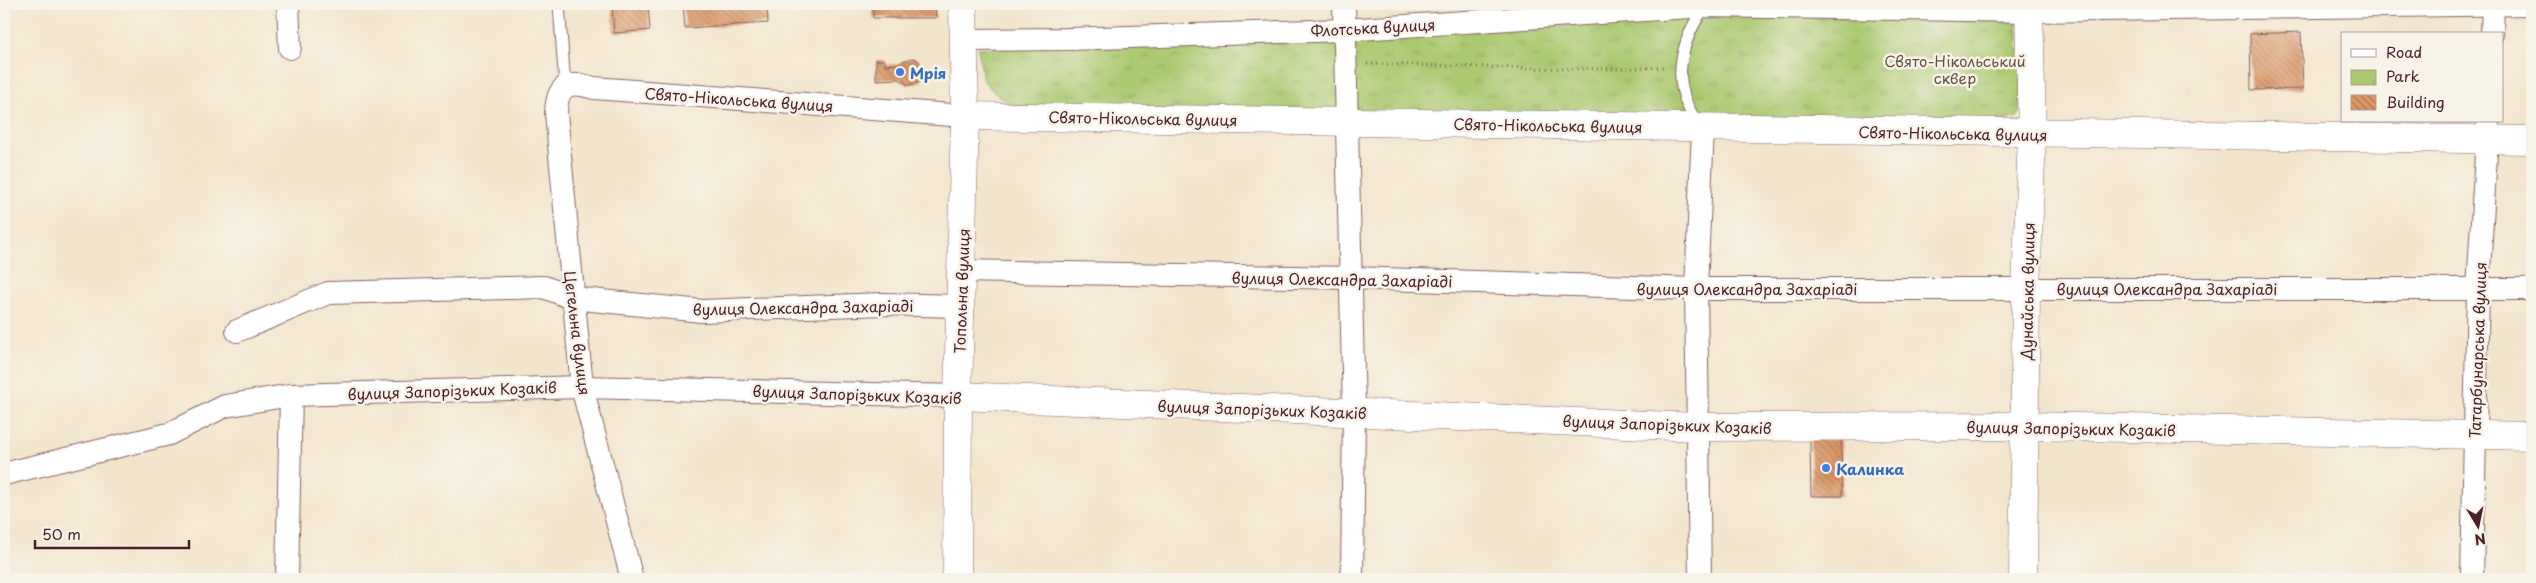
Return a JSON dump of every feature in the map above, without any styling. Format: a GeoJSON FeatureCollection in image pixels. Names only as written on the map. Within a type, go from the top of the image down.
{"type":"FeatureCollection","features":[{"type":"Feature","properties":{"kind":"main road","name":"Топольна вулиця"},"geometry":{"type":"LineString","coordinates":[[957,579],[958,396],[965,116],[963,4]]}},
{"type":"Feature","properties":{"kind":"main road","name":"Дунайська вулиця"},"geometry":{"type":"LineString","coordinates":[[2022,579],[2026,288],[2032,135],[2029,8]]}},
{"type":"Feature","properties":{"kind":"main road","name":"Свято-Нікольська вулиця"},"geometry":{"type":"LineString","coordinates":[[965,116],[1347,121],[2032,135],[2488,130],[2532,140]]}},
{"type":"Feature","properties":{"kind":"main road","name":"вулиця Запорізьких Козаків"},"geometry":{"type":"LineString","coordinates":[[958,396],[1697,427],[2024,426],[2532,436]]}},
{"type":"Feature","properties":{"kind":"street"},"geometry":{"type":"LineString","coordinates":[[288,4],[290,48]]}},
{"type":"Feature","properties":{"kind":"street"},"geometry":{"type":"LineString","coordinates":[[1344,4],[1354,412],[1352,579]]}},
{"type":"Feature","properties":{"kind":"street","name":"Флотська вулиця"},"geometry":{"type":"LineString","coordinates":[[963,40],[1068,39],[1344,30],[1705,5],[2029,8],[2532,4]]}},
{"type":"Feature","properties":{"kind":"street"},"geometry":{"type":"LineString","coordinates":[[2492,32],[2493,5]]}},
{"type":"Feature","properties":{"kind":"street","name":"Свято-Нікольська вулиця"},"geometry":{"type":"LineString","coordinates":[[566,86],[580,84],[594,88],[965,116]]}},
{"type":"Feature","properties":{"kind":"street","name":"Цегельна вулиця"},"geometry":{"type":"LineString","coordinates":[[566,86],[557,95],[556,113],[572,298],[582,387],[632,579]]}},
{"type":"Feature","properties":{"kind":"street"},"geometry":{"type":"LineString","coordinates":[[1700,579],[1696,289],[1703,129]]}},
{"type":"Feature","properties":{"kind":"street","name":"Татарбунарська вулиця"},"geometry":{"type":"LineString","coordinates":[[2472,579],[2478,288],[2488,130]]}},
{"type":"Feature","properties":{"kind":"street","name":"вулиця Олександра Захаріаді"},"geometry":{"type":"LineString","coordinates":[[961,271],[1351,278],[1696,289],[2532,289]]}},
{"type":"Feature","properties":{"kind":"street","name":"вулиця Олександра Захаріаді"},"geometry":{"type":"LineString","coordinates":[[237,331],[328,292],[544,287],[572,298],[702,311],[882,304],[960,306]]}},
{"type":"Feature","properties":{"kind":"street","name":"вулиця Запорізьких Козаків"},"geometry":{"type":"LineString","coordinates":[[4,474],[169,434],[225,406],[291,395],[582,387],[958,396]]}},
{"type":"Feature","properties":{"kind":"street"},"geometry":{"type":"LineString","coordinates":[[287,579],[291,395]]}},
{"type":"Feature","properties":{"kind":"lane"},"geometry":{"type":"LineString","coordinates":[[559,4],[566,86]]}},
{"type":"Feature","properties":{"kind":"lane"},"geometry":{"type":"LineString","coordinates":[[1703,129],[1693,116],[1684,96],[1681,67],[1683,47],[1692,24],[1705,5]]}},
{"type":"Feature","properties":{"kind":"path"},"geometry":{"type":"LineString","coordinates":[[1346,63],[1492,66],[1564,71],[1681,67]]}},
{"type":"Feature","properties":{"kind":"green space","name":"Свято-Нікольський сквер"},"geometry":{"type":"Polygon","coordinates":[[[1717,14],[2017,22],[2023,108],[2017,117],[2004,121],[1024,109],[999,97],[983,80],[978,48],[1717,14]]]}},
{"type":"Feature","properties":{"kind":"building"},"geometry":{"type":"Polygon","coordinates":[[[371,4],[410,4],[410,8],[371,9],[371,4]]]}},
{"type":"Feature","properties":{"kind":"building"},"geometry":{"type":"Polygon","coordinates":[[[612,4],[648,4],[650,30],[614,33],[612,4]]]}},
{"type":"Feature","properties":{"kind":"building"},"geometry":{"type":"Polygon","coordinates":[[[683,4],[767,4],[768,23],[685,28],[683,4]]]}},
{"type":"Feature","properties":{"kind":"building"},"geometry":{"type":"Polygon","coordinates":[[[873,4],[935,4],[936,18],[873,18],[873,4]]]}},
{"type":"Feature","properties":{"kind":"building"},"geometry":{"type":"Polygon","coordinates":[[[2301,32],[2303,89],[2251,90],[2250,34],[2301,32]]]}},
{"type":"Feature","properties":{"kind":"building","name":"Мрія"},"geometry":{"type":"Polygon","coordinates":[[[913,58],[918,60],[924,69],[922,79],[918,83],[908,85],[899,79],[876,80],[876,60],[885,60],[885,65],[899,64],[913,58]]]}},
{"type":"Feature","properties":{"kind":"building","name":"Калинка"},"geometry":{"type":"Polygon","coordinates":[[[1841,439],[1842,496],[1811,496],[1810,440],[1841,439]]]}},
{"type":"Feature","properties":{"kind":"place","name":"Мрія"},"geometry":{"type":"Point","coordinates":[900,72]}},
{"type":"Feature","properties":{"kind":"place","name":"Калинка"},"geometry":{"type":"Point","coordinates":[1826,468]}}]}
